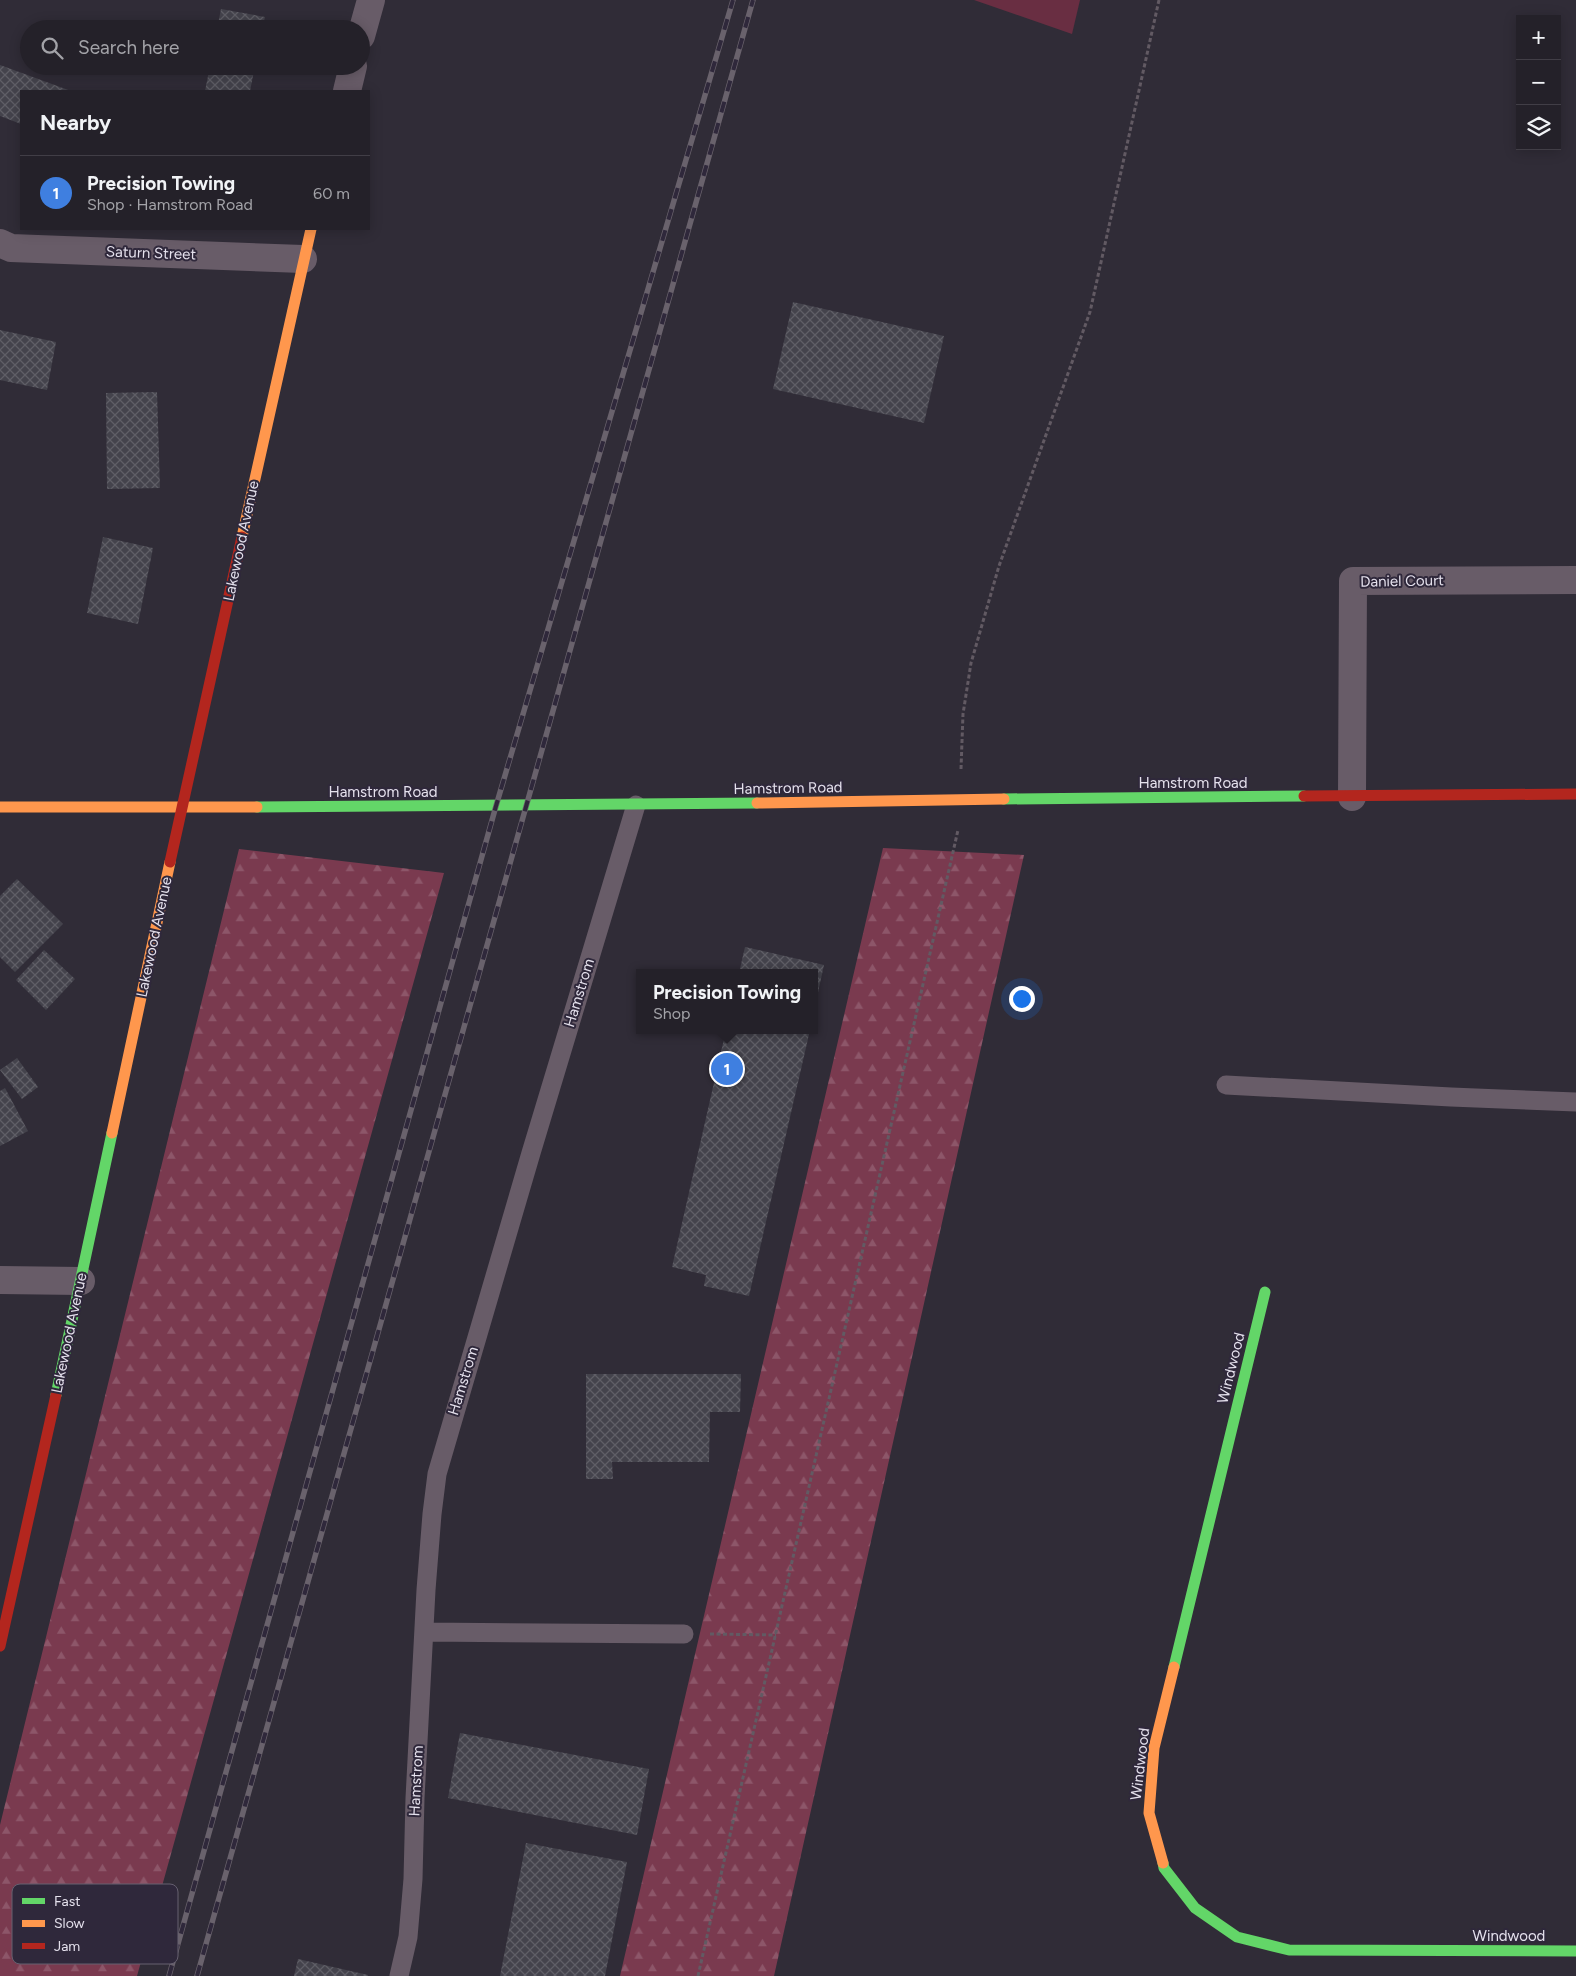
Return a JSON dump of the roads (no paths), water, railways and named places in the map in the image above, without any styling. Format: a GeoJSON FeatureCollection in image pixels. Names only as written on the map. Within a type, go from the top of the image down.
{"type":"FeatureCollection","features":[{"type":"Feature","properties":{"kind":"street"},"geometry":{"type":"LineString","coordinates":[[365,20],[370,0]]}},
{"type":"Feature","properties":{"kind":"street"},"geometry":{"type":"LineString","coordinates":[[347,90],[351,75]]}},
{"type":"Feature","properties":{"kind":"street","name":"Lakewood Avenue"},"geometry":{"type":"LineString","coordinates":[[0,1646],[81,1281],[182,808],[311,230]]}},
{"type":"Feature","properties":{"kind":"street","name":"Saturn Street"},"geometry":{"type":"LineString","coordinates":[[0,243],[11,248],[303,259]]}},
{"type":"Feature","properties":{"kind":"street","name":"Daniel Court"},"geometry":{"type":"LineString","coordinates":[[1352,797],[1353,581],[1576,580]]}},
{"type":"Feature","properties":{"kind":"street","name":"Hamstrom Road"},"geometry":{"type":"LineString","coordinates":[[0,807],[182,808],[636,805],[1576,794]]}},
{"type":"Feature","properties":{"kind":"street"},"geometry":{"type":"LineString","coordinates":[[0,1280],[81,1281]]}},
{"type":"Feature","properties":{"kind":"street","name":"Windwood"},"geometry":{"type":"LineString","coordinates":[[1264,1292],[1154,1748],[1149,1813],[1164,1868],[1195,1908],[1237,1937],[1289,1950],[1576,1951]]}},
{"type":"Feature","properties":{"kind":"lane","name":"Hamstrom"},"geometry":{"type":"LineString","coordinates":[[399,1976],[408,1937],[413,1879],[415,1798],[424,1632],[432,1514],[439,1466],[636,805]]}},
{"type":"Feature","properties":{"kind":"lane"},"geometry":{"type":"LineString","coordinates":[[1226,1085],[1576,1102]]}},
{"type":"Feature","properties":{"kind":"lane"},"geometry":{"type":"LineString","coordinates":[[424,1632],[684,1634]]}},
{"type":"Feature","properties":{"kind":"railway"},"geometry":{"type":"LineString","coordinates":[[178,1944],[496,806],[733,0]]}},
{"type":"Feature","properties":{"kind":"railway"},"geometry":{"type":"LineString","coordinates":[[197,1976],[753,0]]}},
{"type":"Feature","properties":{"kind":"railway"},"geometry":{"type":"LineString","coordinates":[[169,1976],[172,1964]]}},
{"type":"Feature","properties":{"kind":"place","name":"Precision Towing"},"geometry":{"type":"Point","coordinates":[727,1069]}}]}
